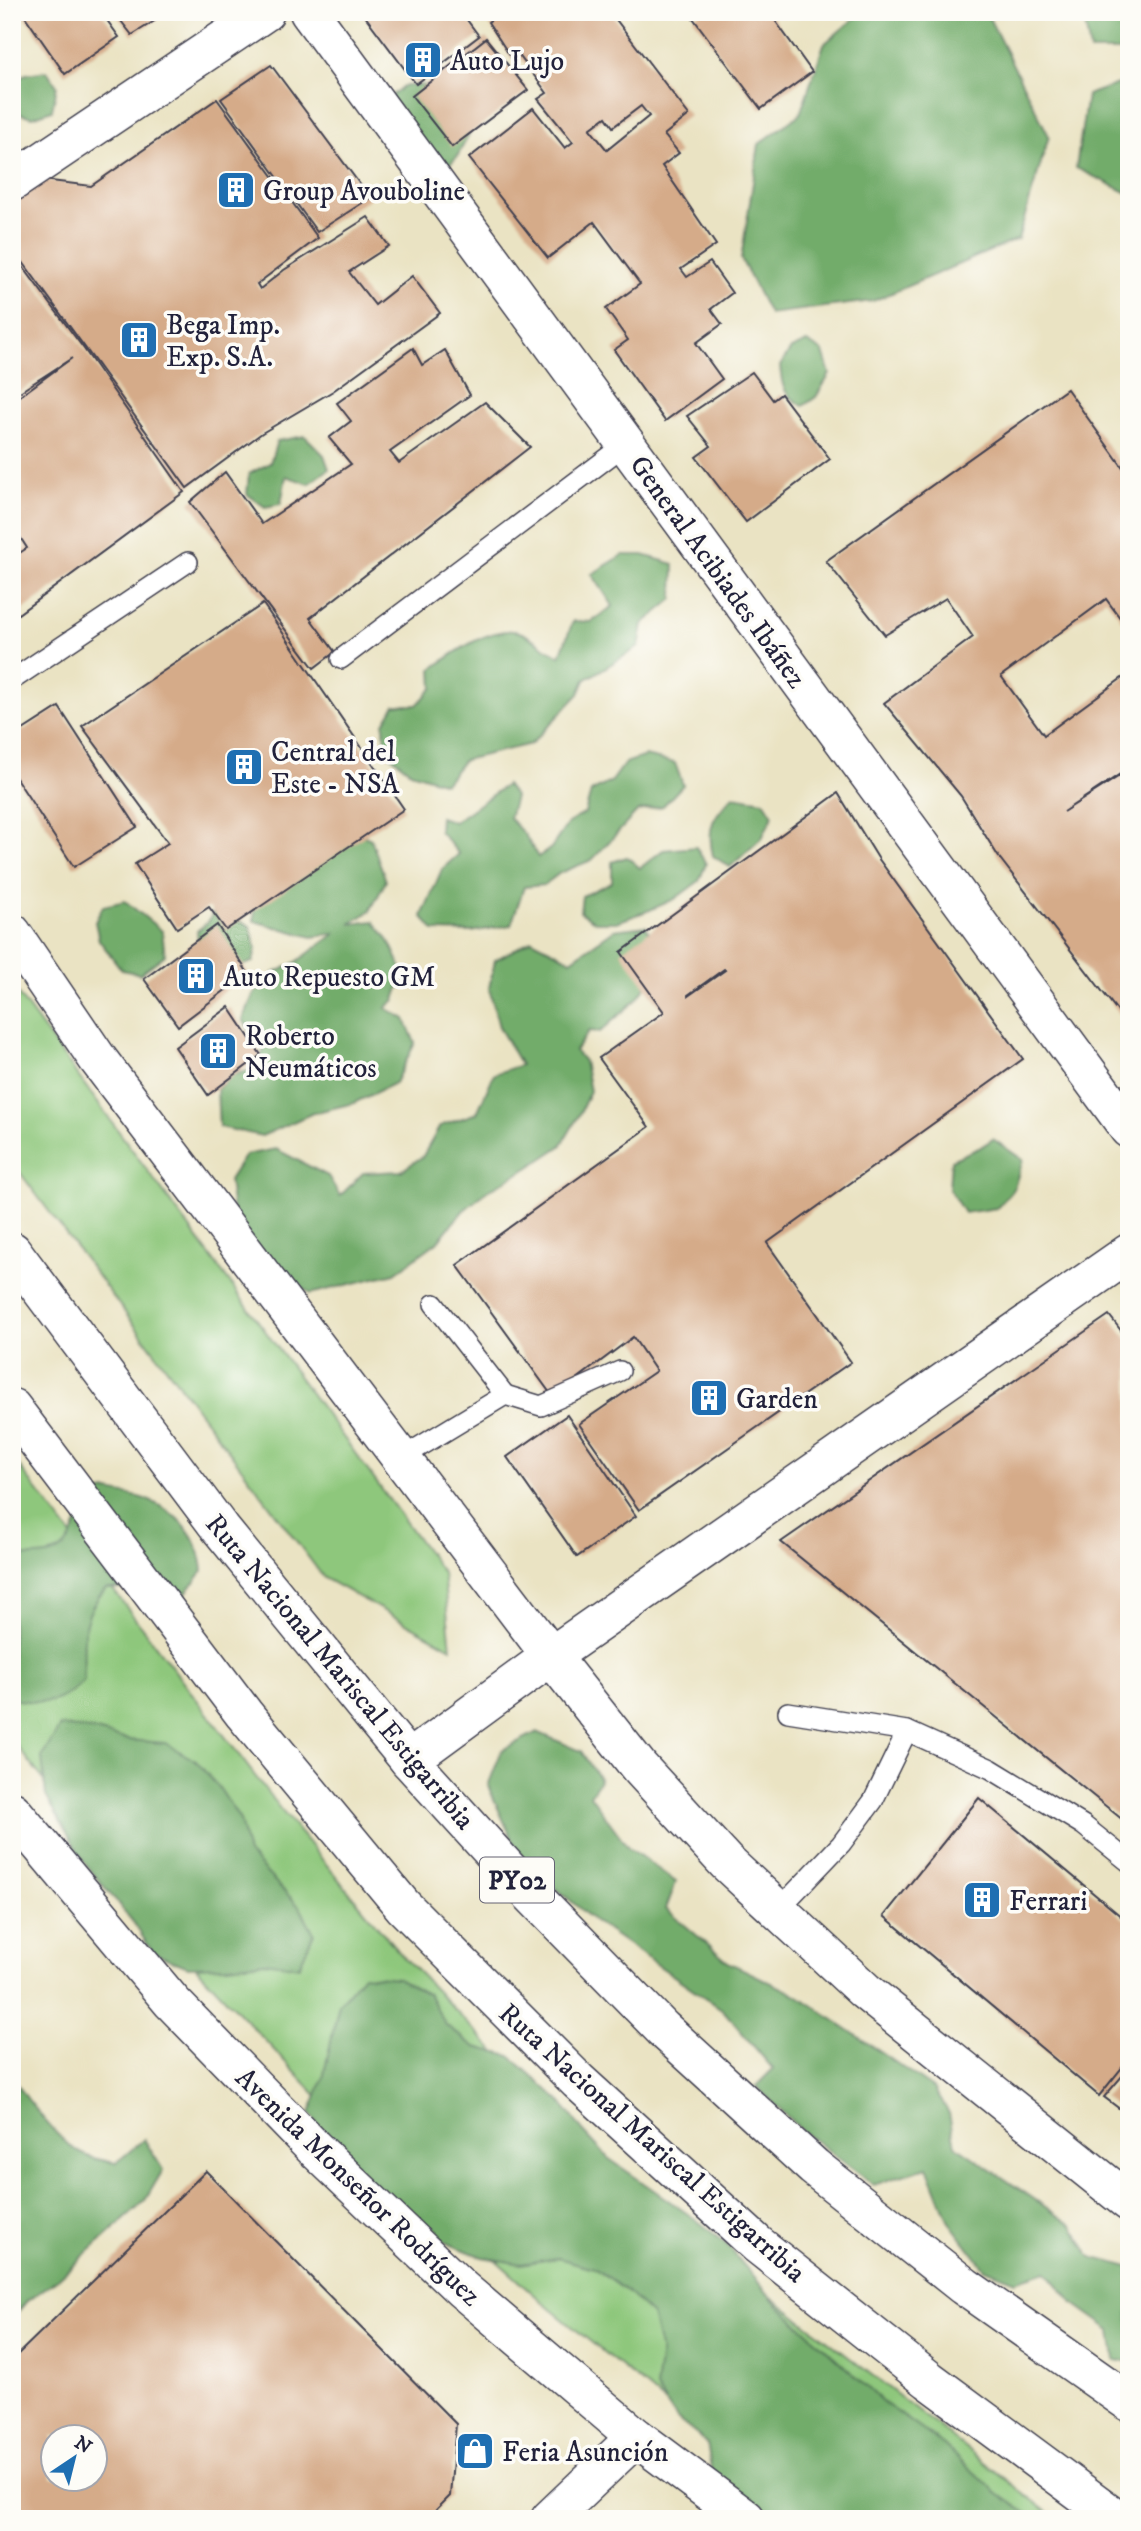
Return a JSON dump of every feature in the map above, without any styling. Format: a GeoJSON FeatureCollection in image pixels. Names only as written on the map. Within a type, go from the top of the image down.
{"type":"FeatureCollection","features":[{"type":"Feature","properties":{"kind":"main road"},"geometry":{"type":"LineString","coordinates":[[12,182],[265,12]]}},
{"type":"Feature","properties":{"kind":"main road","name":"General Acibiades Ibáñez"},"geometry":{"type":"LineString","coordinates":[[309,12],[1129,1129]]}},
{"type":"Feature","properties":{"kind":"main road"},"geometry":{"type":"LineString","coordinates":[[12,933],[97,1058],[551,1656],[639,1767],[726,1862],[865,1991],[1129,2202]]}},
{"type":"Feature","properties":{"kind":"main road","name":"Ruta Nacional Mariscal Estigarribia"},"geometry":{"type":"LineString","coordinates":[[12,1251],[219,1527],[409,1760],[527,1890],[663,2029],[814,2167],[964,2286],[1129,2402]]}},
{"type":"Feature","properties":{"kind":"main road"},"geometry":{"type":"LineString","coordinates":[[409,1760],[551,1656],[1129,1253]]}},
{"type":"Feature","properties":{"kind":"main road","name":"Ruta Nacional Mariscal Estigarribia"},"geometry":{"type":"LineString","coordinates":[[12,1408],[244,1714],[403,1906],[578,2081],[757,2244],[929,2380],[1117,2519]]}},
{"type":"Feature","properties":{"kind":"main road","name":"Avenida Monseñor Rodríguez"},"geometry":{"type":"LineString","coordinates":[[15,1819],[172,2002],[314,2148],[461,2289],[636,2437],[746,2519]]}},
{"type":"Feature","properties":{"kind":"main road"},"geometry":{"type":"LineString","coordinates":[[550,2519],[636,2437]]}},
{"type":"Feature","properties":{"kind":"lane"},"geometry":{"type":"LineString","coordinates":[[341,659],[626,444]]}},
{"type":"Feature","properties":{"kind":"lane"},"geometry":{"type":"LineString","coordinates":[[12,680],[188,562]]}},
{"type":"Feature","properties":{"kind":"lane"},"geometry":{"type":"LineString","coordinates":[[434,1304],[505,1395],[541,1406],[620,1371]]}},
{"type":"Feature","properties":{"kind":"lane"},"geometry":{"type":"LineString","coordinates":[[401,1458],[505,1395]]}},
{"type":"Feature","properties":{"kind":"lane"},"geometry":{"type":"LineString","coordinates":[[788,1712],[907,1731],[991,1769],[1083,1825],[1129,1862]]}},
{"type":"Feature","properties":{"kind":"lane"},"geometry":{"type":"LineString","coordinates":[[778,1910],[841,1844],[873,1801],[907,1731]]}},
{"type":"Feature","properties":{"kind":"green space"},"geometry":{"type":"Polygon","coordinates":[[[862,12],[986,12],[1049,136],[1018,239],[873,301],[769,314],[741,259],[759,144],[800,114],[824,44],[862,12]]]}},
{"type":"Feature","properties":{"kind":"green space"},"geometry":{"type":"Polygon","coordinates":[[[1083,12],[1129,12],[1129,51],[1090,51],[1083,12]]]}},
{"type":"Feature","properties":{"kind":"green space"},"geometry":{"type":"Polygon","coordinates":[[[47,71],[57,86],[52,110],[33,117],[12,112],[12,81],[26,74],[47,71]]]}},
{"type":"Feature","properties":{"kind":"green space"},"geometry":{"type":"Polygon","coordinates":[[[1129,80],[1128,193],[1076,168],[1087,95],[1129,80]]]}},
{"type":"Feature","properties":{"kind":"green space"},"geometry":{"type":"Polygon","coordinates":[[[439,85],[470,133],[457,157],[442,171],[388,99],[403,86],[439,85]]]}},
{"type":"Feature","properties":{"kind":"green space"},"geometry":{"type":"Polygon","coordinates":[[[807,342],[823,352],[830,374],[816,397],[803,406],[785,390],[780,366],[791,349],[807,342]]]}},
{"type":"Feature","properties":{"kind":"green space"},"geometry":{"type":"Polygon","coordinates":[[[305,436],[324,455],[329,469],[309,484],[286,476],[281,504],[265,507],[247,494],[249,474],[270,463],[277,441],[305,436]]]}},
{"type":"Feature","properties":{"kind":"green space"},"geometry":{"type":"Polygon","coordinates":[[[623,555],[643,555],[674,564],[673,599],[643,624],[639,647],[585,680],[579,694],[531,744],[464,760],[445,783],[411,772],[385,751],[384,723],[395,705],[417,705],[433,688],[432,669],[474,641],[499,632],[511,631],[527,635],[560,656],[573,621],[591,622],[613,606],[592,574],[623,555]]]}},
{"type":"Feature","properties":{"kind":"green space"},"geometry":{"type":"Polygon","coordinates":[[[645,756],[675,763],[683,785],[663,806],[638,811],[592,860],[560,873],[544,885],[524,887],[511,925],[471,932],[434,931],[422,916],[442,869],[459,854],[439,831],[440,817],[454,822],[506,785],[515,797],[509,818],[525,835],[538,857],[551,848],[568,823],[585,813],[591,792],[612,781],[625,763],[645,756]]]}},
{"type":"Feature","properties":{"kind":"green space"},"geometry":{"type":"Polygon","coordinates":[[[733,796],[764,801],[773,815],[762,838],[730,867],[713,856],[710,837],[716,816],[733,796]]]}},
{"type":"Feature","properties":{"kind":"green space"},"geometry":{"type":"Polygon","coordinates":[[[345,827],[371,839],[386,881],[370,911],[350,924],[374,921],[389,941],[404,973],[395,1000],[386,1008],[405,1019],[415,1043],[395,1083],[354,1103],[313,1113],[262,1136],[219,1127],[217,1089],[233,1075],[252,1070],[264,1050],[243,1020],[253,995],[274,973],[295,963],[336,933],[312,937],[254,921],[256,898],[345,827]]]}},
{"type":"Feature","properties":{"kind":"green space"},"geometry":{"type":"Polygon","coordinates":[[[696,847],[706,864],[699,881],[675,899],[617,922],[596,922],[580,912],[582,896],[612,882],[612,862],[627,857],[640,868],[663,850],[696,847]]]}},
{"type":"Feature","properties":{"kind":"green space"},"geometry":{"type":"Polygon","coordinates":[[[125,901],[162,931],[165,955],[140,974],[122,970],[99,940],[95,922],[103,906],[125,901]]]}},
{"type":"Feature","properties":{"kind":"green space"},"geometry":{"type":"Polygon","coordinates":[[[214,911],[250,926],[256,949],[253,962],[238,967],[198,944],[197,931],[208,922],[214,911]]]}},
{"type":"Feature","properties":{"kind":"green space"},"geometry":{"type":"Polygon","coordinates":[[[646,926],[664,959],[637,999],[600,1032],[589,1031],[575,1051],[584,1061],[590,1091],[561,1146],[487,1191],[463,1211],[437,1242],[395,1273],[310,1294],[261,1255],[234,1221],[229,1180],[245,1155],[276,1149],[328,1176],[340,1196],[363,1173],[401,1171],[423,1156],[440,1126],[477,1113],[494,1074],[521,1065],[499,1027],[489,988],[495,960],[532,940],[571,960],[614,930],[646,926]]]}},
{"type":"Feature","properties":{"kind":"green space"},"geometry":{"type":"Polygon","coordinates":[[[12,986],[443,1573],[451,1648],[324,1578],[12,1162],[12,986]]]}},
{"type":"Feature","properties":{"kind":"green space"},"geometry":{"type":"Polygon","coordinates":[[[993,1139],[1023,1160],[1014,1188],[997,1208],[964,1213],[949,1189],[951,1160],[993,1139]]]}},
{"type":"Feature","properties":{"kind":"green space"},"geometry":{"type":"Polygon","coordinates":[[[12,1457],[281,1810],[399,1952],[552,2111],[697,2239],[1057,2519],[817,2519],[742,2465],[548,2307],[338,2118],[178,1948],[12,1740],[12,1457]]]}},
{"type":"Feature","properties":{"kind":"green space"},"geometry":{"type":"Polygon","coordinates":[[[108,1491],[145,1499],[177,1518],[192,1536],[203,1571],[181,1599],[128,1589],[106,1589],[91,1610],[84,1631],[84,1680],[67,1695],[52,1701],[12,1699],[12,1555],[48,1555],[58,1551],[72,1536],[90,1494],[108,1491]]]}},
{"type":"Feature","properties":{"kind":"green space"},"geometry":{"type":"Polygon","coordinates":[[[60,1726],[93,1730],[128,1740],[165,1743],[196,1761],[220,1789],[240,1820],[248,1854],[300,1907],[314,1933],[299,1967],[264,1962],[188,1967],[153,1953],[133,1922],[84,1862],[46,1796],[42,1757],[60,1726]]]}},
{"type":"Feature","properties":{"kind":"green space"},"geometry":{"type":"Polygon","coordinates":[[[537,1732],[581,1751],[600,1780],[590,1795],[628,1847],[676,1882],[666,1909],[728,1962],[799,1996],[934,2089],[949,2113],[955,2145],[1072,2225],[1091,2257],[1129,2267],[1129,2363],[1115,2360],[1111,2330],[1073,2303],[1046,2271],[1016,2281],[985,2269],[949,2222],[927,2167],[874,2185],[801,2130],[756,2086],[773,2069],[723,2010],[594,1921],[520,1857],[488,1786],[502,1750],[537,1732]]]}},
{"type":"Feature","properties":{"kind":"green space"},"geometry":{"type":"Polygon","coordinates":[[[363,1975],[398,1978],[428,1994],[446,2025],[475,2047],[510,2056],[562,2103],[608,2158],[726,2244],[775,2302],[883,2402],[944,2445],[997,2493],[1035,2519],[723,2519],[707,2443],[677,2419],[656,2388],[661,2352],[652,2315],[626,2291],[594,2268],[558,2258],[521,2264],[482,2257],[447,2243],[416,2222],[329,2144],[310,2113],[323,2079],[339,2003],[363,1975]]]}},
{"type":"Feature","properties":{"kind":"green space"},"geometry":{"type":"Polygon","coordinates":[[[12,2077],[45,2120],[75,2150],[116,2163],[144,2139],[163,2170],[144,2202],[59,2278],[26,2302],[12,2319],[12,2077]]]}},
{"type":"Feature","properties":{"kind":"building"},"geometry":{"type":"Polygon","coordinates":[[[22,12],[101,12],[119,37],[65,74],[22,12]]]}},
{"type":"Feature","properties":{"kind":"building"},"geometry":{"type":"Polygon","coordinates":[[[114,12],[169,12],[132,35],[114,12]]]}},
{"type":"Feature","properties":{"kind":"building","name":"Auto Lujo"},"geometry":{"type":"Polygon","coordinates":[[[362,12],[461,12],[479,36],[416,84],[362,12]]]}},
{"type":"Feature","properties":{"kind":"building"},"geometry":{"type":"Polygon","coordinates":[[[501,12],[621,12],[614,17],[689,115],[664,135],[679,153],[662,166],[716,245],[681,269],[687,277],[710,262],[732,293],[711,309],[722,324],[696,343],[722,379],[665,421],[614,350],[628,340],[606,309],[640,284],[594,222],[548,258],[469,158],[533,108],[565,148],[573,142],[538,99],[547,93],[518,54],[512,59],[488,22],[501,12]],[[641,106],[613,127],[606,117],[590,129],[607,150],[649,116],[641,106]]]}},
{"type":"Feature","properties":{"kind":"building"},"geometry":{"type":"Polygon","coordinates":[[[701,12],[769,12],[812,72],[761,109],[693,18],[701,12]]]}},
{"type":"Feature","properties":{"kind":"building"},"geometry":{"type":"Polygon","coordinates":[[[486,38],[528,90],[452,147],[412,96],[486,38]]]}},
{"type":"Feature","properties":{"kind":"building"},"geometry":{"type":"Polygon","coordinates":[[[271,65],[370,198],[317,232],[221,99],[271,65]]]}},
{"type":"Feature","properties":{"kind":"building"},"geometry":{"type":"Polygon","coordinates":[[[217,99],[318,238],[257,284],[260,289],[284,270],[368,217],[389,246],[349,272],[375,305],[412,276],[440,313],[333,391],[262,433],[187,488],[12,247],[12,200],[43,180],[91,186],[217,99]]]}},
{"type":"Feature","properties":{"kind":"building"},"geometry":{"type":"Polygon","coordinates":[[[12,252],[184,492],[18,614],[12,606],[12,558],[27,548],[16,531],[12,534],[12,402],[72,358],[12,397],[12,252]]]}},
{"type":"Feature","properties":{"kind":"building"},"geometry":{"type":"Polygon","coordinates":[[[413,348],[422,365],[445,350],[470,395],[390,452],[399,463],[485,402],[530,447],[310,618],[335,652],[314,668],[190,502],[225,472],[262,524],[351,464],[329,438],[351,421],[337,403],[413,348]]]}},
{"type":"Feature","properties":{"kind":"building"},"geometry":{"type":"Polygon","coordinates":[[[752,372],[773,400],[781,394],[830,459],[746,522],[696,457],[711,446],[687,416],[752,372]]]}},
{"type":"Feature","properties":{"kind":"building"},"geometry":{"type":"Polygon","coordinates":[[[1067,389],[1129,476],[1129,630],[1106,599],[1001,676],[1044,735],[1129,673],[1129,768],[1063,812],[1129,770],[1129,1026],[998,856],[961,796],[884,703],[973,637],[946,598],[885,635],[826,561],[1067,389]]]}},
{"type":"Feature","properties":{"kind":"building","name":"Central del Este - NSA"},"geometry":{"type":"Polygon","coordinates":[[[263,604],[404,809],[226,930],[209,907],[177,928],[135,864],[168,843],[82,726],[263,604]]]}},
{"type":"Feature","properties":{"kind":"building"},"geometry":{"type":"Polygon","coordinates":[[[59,707],[137,827],[74,867],[12,772],[12,737],[59,707]]]}},
{"type":"Feature","properties":{"kind":"building"},"geometry":{"type":"Polygon","coordinates":[[[838,793],[878,858],[1023,1059],[767,1243],[851,1362],[639,1510],[579,1424],[656,1371],[633,1337],[553,1397],[457,1265],[649,1127],[599,1058],[664,1012],[621,952],[838,793]],[[724,969],[688,996],[725,970],[724,969]]]}},
{"type":"Feature","properties":{"kind":"building","name":"Auto Repuesto GM"},"geometry":{"type":"Polygon","coordinates":[[[217,925],[248,973],[178,1026],[144,979],[217,925]]]}},
{"type":"Feature","properties":{"kind":"building","name":"Roberto Neumáticos"},"geometry":{"type":"Polygon","coordinates":[[[229,1007],[261,1055],[208,1095],[175,1047],[229,1007]]]}},
{"type":"Feature","properties":{"kind":"building"},"geometry":{"type":"Polygon","coordinates":[[[1109,1315],[1129,1341],[1129,1825],[781,1542],[1109,1315]]]}},
{"type":"Feature","properties":{"kind":"building"},"geometry":{"type":"Polygon","coordinates":[[[567,1415],[636,1516],[577,1557],[507,1457],[567,1415]]]}},
{"type":"Feature","properties":{"kind":"building"},"geometry":{"type":"Polygon","coordinates":[[[979,1798],[1129,1923],[1129,2059],[1099,2096],[884,1916],[979,1798]]]}},
{"type":"Feature","properties":{"kind":"building"},"geometry":{"type":"Polygon","coordinates":[[[1129,2068],[1129,2116],[1104,2097],[1129,2068]]]}},
{"type":"Feature","properties":{"kind":"building"},"geometry":{"type":"Polygon","coordinates":[[[206,2171],[456,2424],[450,2496],[427,2519],[12,2519],[12,2360],[206,2171]]]}},
{"type":"Feature","properties":{"kind":"place","name":"Auto Lujo"},"geometry":{"type":"Point","coordinates":[423,60]}},
{"type":"Feature","properties":{"kind":"place","name":"Group Avouboline"},"geometry":{"type":"Point","coordinates":[236,190]}},
{"type":"Feature","properties":{"kind":"place","name":"Bega Imp. Exp. S.A."},"geometry":{"type":"Point","coordinates":[139,340]}},
{"type":"Feature","properties":{"kind":"place","name":"Central del Este - NSA"},"geometry":{"type":"Point","coordinates":[244,767]}},
{"type":"Feature","properties":{"kind":"place","name":"Auto Repuesto GM"},"geometry":{"type":"Point","coordinates":[196,976]}},
{"type":"Feature","properties":{"kind":"place","name":"Roberto Neumáticos"},"geometry":{"type":"Point","coordinates":[218,1051]}},
{"type":"Feature","properties":{"kind":"place","name":"Garden"},"geometry":{"type":"Point","coordinates":[709,1398]}},
{"type":"Feature","properties":{"kind":"place","name":"Ferrari"},"geometry":{"type":"Point","coordinates":[982,1900]}},
{"type":"Feature","properties":{"kind":"place","name":"Feria Asunción"},"geometry":{"type":"Point","coordinates":[475,2451]}}]}
